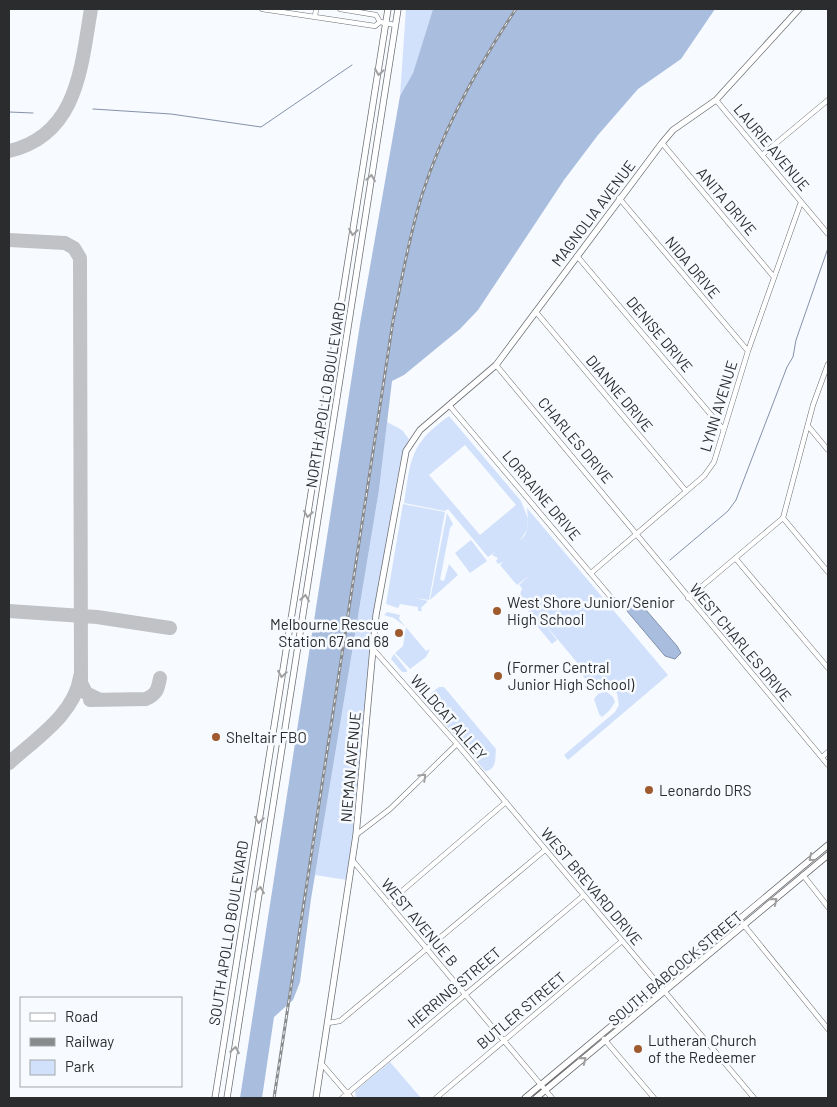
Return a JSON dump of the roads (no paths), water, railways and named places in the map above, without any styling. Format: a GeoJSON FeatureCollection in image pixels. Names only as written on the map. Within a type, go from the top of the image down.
{"type":"FeatureCollection","features":[{"type":"Feature","properties":{"kind":"street"},"geometry":{"type":"LineString","coordinates":[[262,9],[375,26],[383,23],[395,25]]}},
{"type":"Feature","properties":{"kind":"street"},"geometry":{"type":"LineString","coordinates":[[315,17],[316,9]]}},
{"type":"Feature","properties":{"kind":"street"},"geometry":{"type":"LineString","coordinates":[[340,9],[376,14],[383,23]]}},
{"type":"Feature","properties":{"kind":"street","name":"NORTH APOLLO BOULEVARD"},"geometry":{"type":"LineString","coordinates":[[266,772],[383,23],[388,9]]}},
{"type":"Feature","properties":{"kind":"street","name":"NORTH APOLLO BOULEVARD"},"geometry":{"type":"LineString","coordinates":[[276,784],[398,9]]}},
{"type":"Feature","properties":{"kind":"street","name":"MAGNOLIA AVENUE"},"geometry":{"type":"LineString","coordinates":[[413,439],[496,365],[619,198],[673,130],[716,100],[799,9]]}},
{"type":"Feature","properties":{"kind":"street","name":"LAURIE AVENUE"},"geometry":{"type":"LineString","coordinates":[[716,100],[828,234]]}},
{"type":"Feature","properties":{"kind":"street"},"geometry":{"type":"LineString","coordinates":[[762,155],[828,100]]}},
{"type":"Feature","properties":{"kind":"street","name":"ANITA DRIVE"},"geometry":{"type":"LineString","coordinates":[[662,143],[773,276]]}},
{"type":"Feature","properties":{"kind":"street","name":"NIDA DRIVE"},"geometry":{"type":"LineString","coordinates":[[619,198],[748,351]]}},
{"type":"Feature","properties":{"kind":"street","name":"LYNN AVENUE"},"geometry":{"type":"LineString","coordinates":[[591,573],[704,476],[714,462],[773,276],[801,202]]}},
{"type":"Feature","properties":{"kind":"street","name":"DENISE DRIVE"},"geometry":{"type":"LineString","coordinates":[[577,256],[724,429]]}},
{"type":"Feature","properties":{"kind":"street","name":"DIANNE DRIVE"},"geometry":{"type":"LineString","coordinates":[[536,312],[686,491]]}},
{"type":"Feature","properties":{"kind":"street"},"geometry":{"type":"LineString","coordinates":[[688,598],[783,518],[808,426],[828,364]]}},
{"type":"Feature","properties":{"kind":"street","name":"CHARLES DRIVE"},"geometry":{"type":"LineString","coordinates":[[496,365],[637,532]]}},
{"type":"Feature","properties":{"kind":"street","name":"LORRAINE DRIVE"},"geometry":{"type":"LineString","coordinates":[[449,405],[614,602]]}},
{"type":"Feature","properties":{"kind":"street"},"geometry":{"type":"LineString","coordinates":[[808,426],[828,450]]}},
{"type":"Feature","properties":{"kind":"street","name":"NIEMAN AVENUE"},"geometry":{"type":"LineString","coordinates":[[316,1098],[353,861],[376,615],[402,465],[413,439]]}},
{"type":"Feature","properties":{"kind":"street"},"geometry":{"type":"LineString","coordinates":[[783,518],[828,572]]}},
{"type":"Feature","properties":{"kind":"street","name":"WEST CHARLES DRIVE"},"geometry":{"type":"LineString","coordinates":[[637,532],[688,598],[828,765]]}},
{"type":"Feature","properties":{"kind":"street"},"geometry":{"type":"LineString","coordinates":[[736,558],[828,668]]}},
{"type":"Feature","properties":{"kind":"street"},"geometry":{"type":"LineString","coordinates":[[823,565],[828,560]]}},
{"type":"Feature","properties":{"kind":"street","name":"WILDCAT ALLEY"},"geometry":{"type":"LineString","coordinates":[[374,649],[506,802]]}},
{"type":"Feature","properties":{"kind":"street"},"geometry":{"type":"LineString","coordinates":[[356,836],[390,810],[457,744]]}},
{"type":"Feature","properties":{"kind":"street"},"geometry":{"type":"LineString","coordinates":[[822,758],[828,752]]}},
{"type":"Feature","properties":{"kind":"street","name":"SOUTH APOLLO BOULEVARD"},"geometry":{"type":"LineString","coordinates":[[215,1098],[266,772]]}},
{"type":"Feature","properties":{"kind":"street","name":"SOUTH APOLLO BOULEVARD"},"geometry":{"type":"LineString","coordinates":[[227,1098],[276,784]]}},
{"type":"Feature","properties":{"kind":"street"},"geometry":{"type":"LineString","coordinates":[[388,903],[506,802]]}},
{"type":"Feature","properties":{"kind":"street","name":"WEST BREVARD DRIVE"},"geometry":{"type":"LineString","coordinates":[[506,802],[754,1098]]}},
{"type":"Feature","properties":{"kind":"street","name":"SOUTH BABCOCK STREET"},"geometry":{"type":"LineString","coordinates":[[525,1098],[828,845]]}},
{"type":"Feature","properties":{"kind":"street"},"geometry":{"type":"LineString","coordinates":[[328,1023],[340,1021],[545,850]]}},
{"type":"Feature","properties":{"kind":"street","name":"SOUTH BABCOCK STREET"},"geometry":{"type":"LineString","coordinates":[[536,1098],[607,1041],[828,855]]}},
{"type":"Feature","properties":{"kind":"street","name":"WEST AVENUE B"},"geometry":{"type":"LineString","coordinates":[[353,861],[552,1098]]}},
{"type":"Feature","properties":{"kind":"street"},"geometry":{"type":"LineString","coordinates":[[799,870],[828,907]]}},
{"type":"Feature","properties":{"kind":"street","name":"HERRING STREET"},"geometry":{"type":"LineString","coordinates":[[342,1098],[350,1096],[464,994],[583,896]]}},
{"type":"Feature","properties":{"kind":"street"},"geometry":{"type":"LineString","coordinates":[[740,919],[828,1029]]}},
{"type":"Feature","properties":{"kind":"street","name":"BUTLER STREET"},"geometry":{"type":"LineString","coordinates":[[436,1098],[622,941]]}},
{"type":"Feature","properties":{"kind":"street"},"geometry":{"type":"LineString","coordinates":[[599,1036],[607,1041],[654,1098]]}},
{"type":"Feature","properties":{"kind":"street"},"geometry":{"type":"LineString","coordinates":[[321,1063],[350,1096]]}},
{"type":"Feature","properties":{"kind":"waterway"},"geometry":{"type":"LineString","coordinates":[[93,109],[171,114],[261,127],[352,65]]}},
{"type":"Feature","properties":{"kind":"waterway"},"geometry":{"type":"LineString","coordinates":[[9,112],[33,113]]}},
{"type":"Feature","properties":{"kind":"waterway"},"geometry":{"type":"LineString","coordinates":[[670,560],[728,511],[736,500],[787,367],[793,357],[796,340],[828,248]]}},
{"type":"Feature","properties":{"kind":"railway"},"geometry":{"type":"LineString","coordinates":[[274,1098],[393,321],[409,242],[422,195],[451,122],[475,75],[516,9]]}},
{"type":"Feature","properties":{"kind":"place","name":"West Shore Junior/Senior High School"},"geometry":{"type":"Point","coordinates":[497,611]}},
{"type":"Feature","properties":{"kind":"place","name":"Melbourne Rescue Station 67 and 68"},"geometry":{"type":"Point","coordinates":[399,633]}},
{"type":"Feature","properties":{"kind":"place","name":"(Former Central Junior High School)"},"geometry":{"type":"Point","coordinates":[498,676]}},
{"type":"Feature","properties":{"kind":"place","name":"Sheltair FBO"},"geometry":{"type":"Point","coordinates":[216,737]}},
{"type":"Feature","properties":{"kind":"place","name":"Leonardo DRS"},"geometry":{"type":"Point","coordinates":[649,790]}},
{"type":"Feature","properties":{"kind":"place","name":"Lutheran Church of the Redeemer"},"geometry":{"type":"Point","coordinates":[638,1049]}}]}
